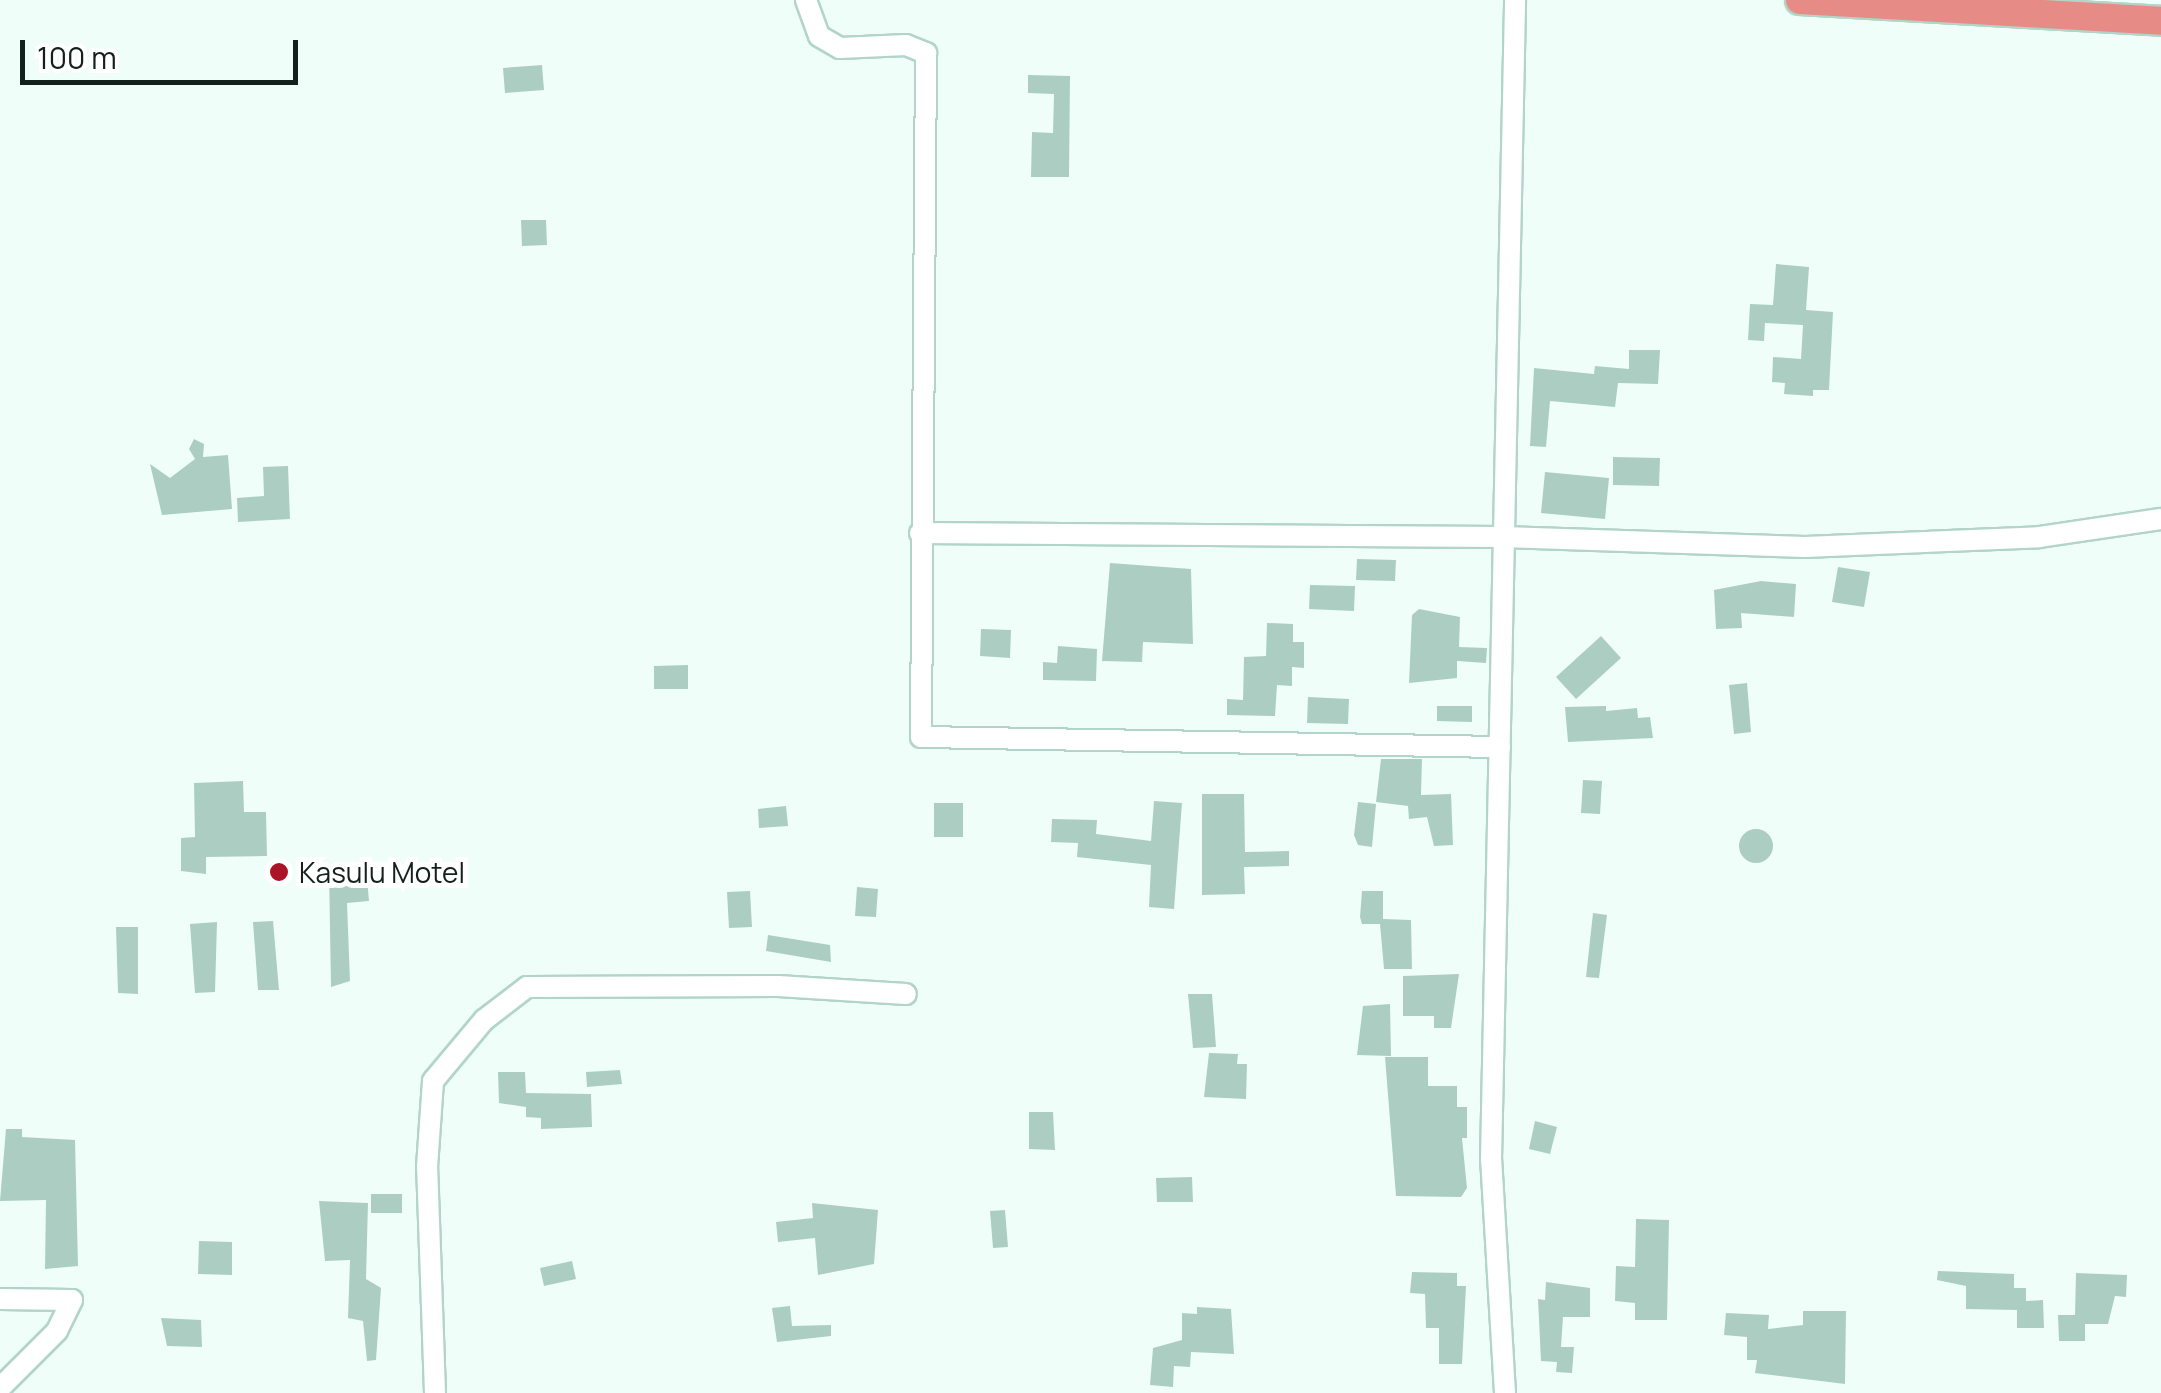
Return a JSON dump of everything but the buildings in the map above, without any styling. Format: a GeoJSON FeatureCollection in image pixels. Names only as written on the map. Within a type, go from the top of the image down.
{"type":"FeatureCollection","features":[{"type":"Feature","properties":{"kind":"highway"},"geometry":{"type":"LineString","coordinates":[[1800,0],[2161,21]]}},
{"type":"Feature","properties":{"kind":"street"},"geometry":{"type":"LineString","coordinates":[[806,0],[819,36],[840,48],[906,45],[926,53],[921,737],[1500,747]]}},
{"type":"Feature","properties":{"kind":"street"},"geometry":{"type":"LineString","coordinates":[[1505,1393],[1491,1160],[1514,0]]}},
{"type":"Feature","properties":{"kind":"street"},"geometry":{"type":"LineString","coordinates":[[920,533],[1503,537],[1805,547],[2040,537],[2161,519]]}},
{"type":"Feature","properties":{"kind":"street"},"geometry":{"type":"LineString","coordinates":[[436,1393],[427,1167],[433,1081],[484,1020],[528,988],[778,986],[906,994]]}},
{"type":"Feature","properties":{"kind":"street"},"geometry":{"type":"LineString","coordinates":[[0,1298],[72,1300],[56,1331],[0,1388]]}},
{"type":"Feature","properties":{"kind":"place","name":"Kasulu Motel"},"geometry":{"type":"Point","coordinates":[279,872]}}]}
